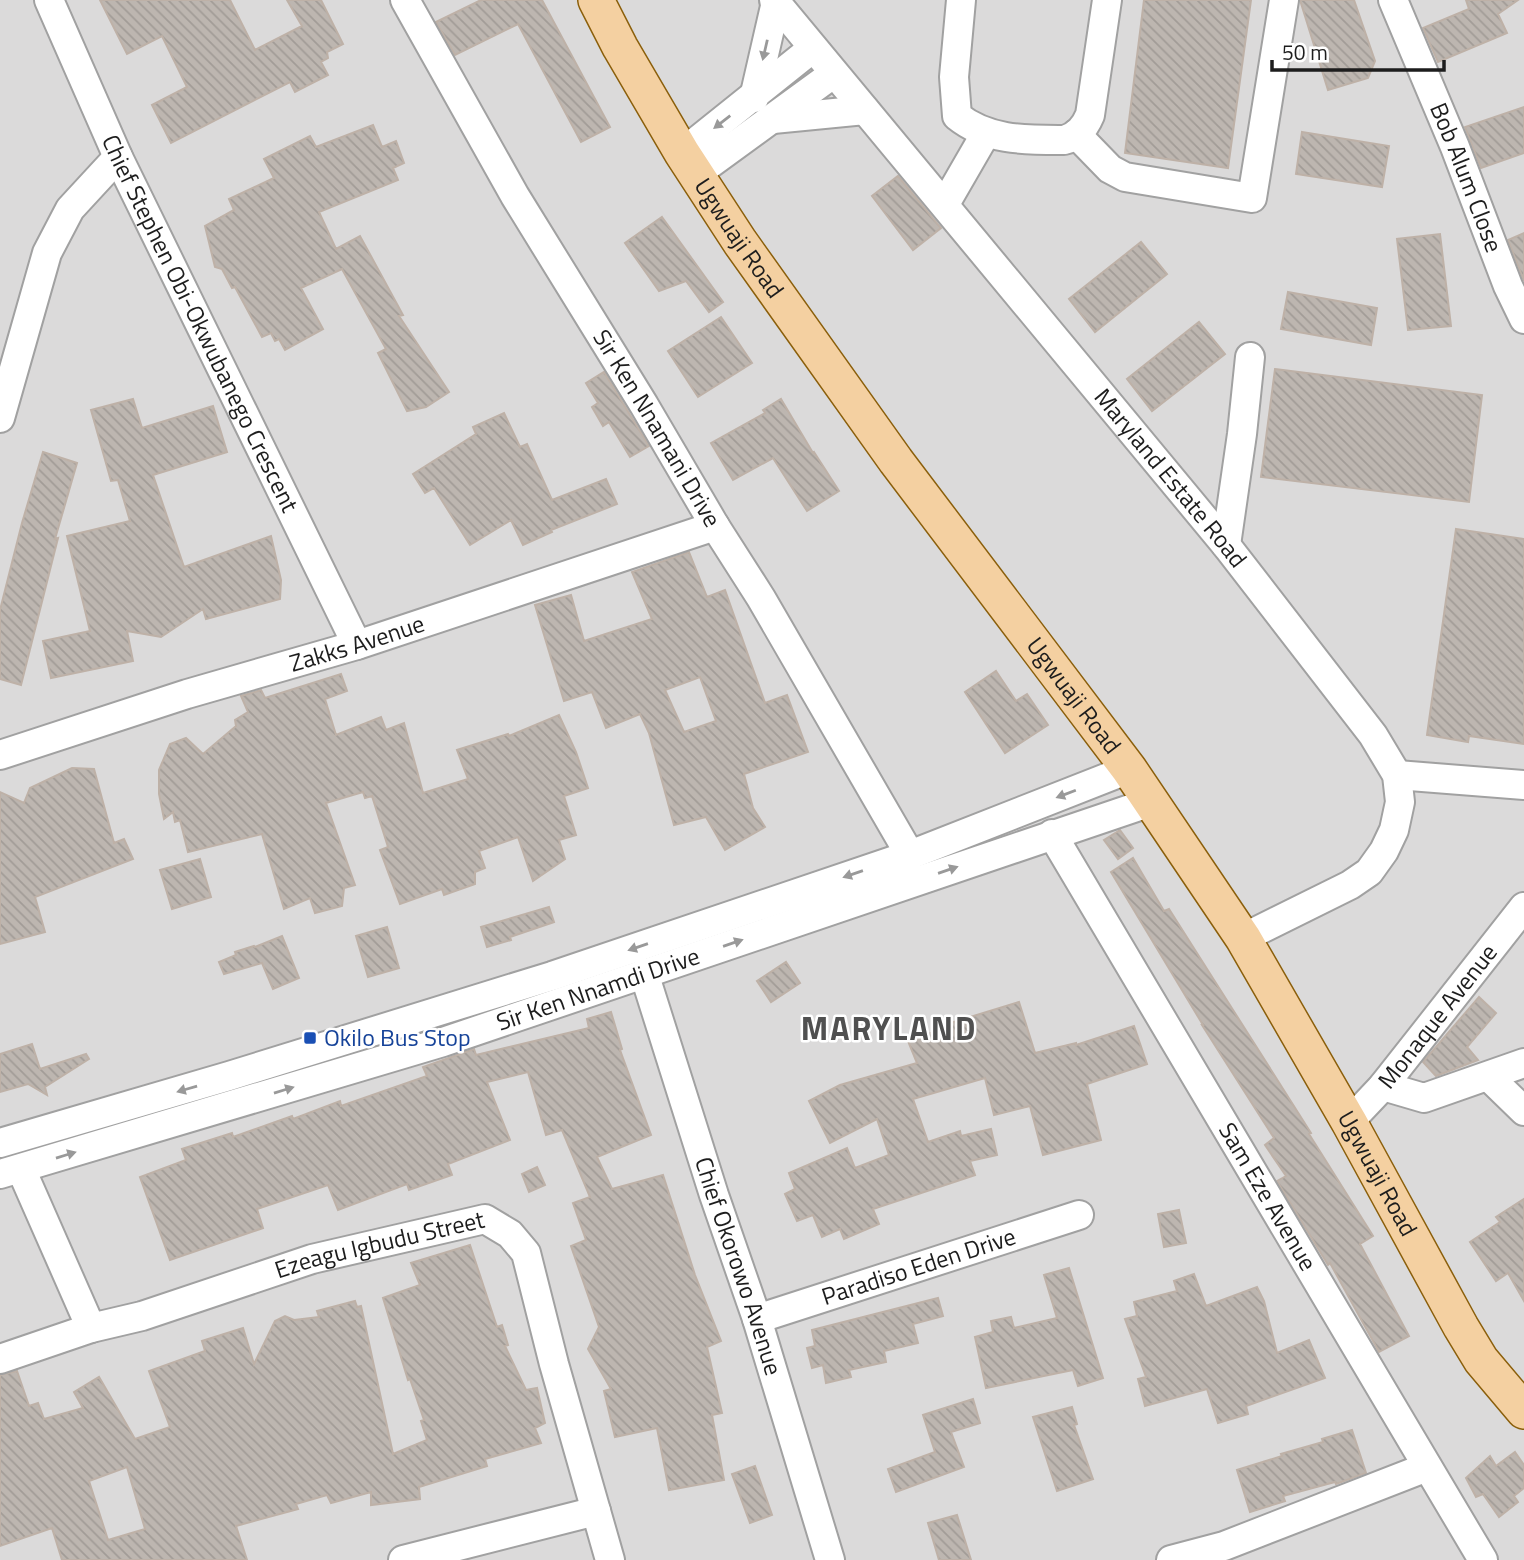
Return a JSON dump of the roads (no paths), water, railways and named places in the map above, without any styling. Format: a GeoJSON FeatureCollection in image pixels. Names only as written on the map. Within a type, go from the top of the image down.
{"type":"FeatureCollection","features":[{"type":"Feature","properties":{"kind":"main road","name":"Ugwuaji Road"},"geometry":{"type":"LineString","coordinates":[[596,0],[620,47],[689,164],[740,242],[896,461],[1129,769],[1242,938],[1349,1122],[1461,1327],[1481,1360],[1524,1411]]}},
{"type":"Feature","properties":{"kind":"street","name":"Chief Stephen Obi-Okwubanego Crescent"},"geometry":{"type":"LineString","coordinates":[[49,0],[118,157],[357,646]]}},
{"type":"Feature","properties":{"kind":"street","name":"Sir Ken Nnamani Drive"},"geometry":{"type":"LineString","coordinates":[[405,0],[515,196],[761,598],[910,855]]}},
{"type":"Feature","properties":{"kind":"street"},"geometry":{"type":"LineString","coordinates":[[961,0],[954,77],[957,116],[971,127],[986,133],[1016,139],[1064,140],[1084,127],[1090,115],[1107,0]]}},
{"type":"Feature","properties":{"kind":"street"},"geometry":{"type":"LineString","coordinates":[[1076,134],[1110,169],[1125,177],[1252,198],[1284,0]]}},
{"type":"Feature","properties":{"kind":"street","name":"Bob Alum Close"},"geometry":{"type":"LineString","coordinates":[[1392,0],[1455,147],[1508,286],[1524,319]]}},
{"type":"Feature","properties":{"kind":"street"},"geometry":{"type":"LineString","coordinates":[[762,108],[781,5]]}},
{"type":"Feature","properties":{"kind":"street","name":"Maryland Estate Road"},"geometry":{"type":"LineString","coordinates":[[781,5],[833,74],[945,204],[1226,545],[1373,735],[1397,775],[1400,802],[1394,830],[1384,851],[1369,872],[1350,885],[1242,938]]}},
{"type":"Feature","properties":{"kind":"street"},"geometry":{"type":"LineString","coordinates":[[762,108],[813,48]]}},
{"type":"Feature","properties":{"kind":"street"},"geometry":{"type":"LineString","coordinates":[[689,164],[762,108],[833,74]]}},
{"type":"Feature","properties":{"kind":"street"},"geometry":{"type":"LineString","coordinates":[[762,108],[865,110]]}},
{"type":"Feature","properties":{"kind":"street"},"geometry":{"type":"LineString","coordinates":[[945,204],[986,133]]}},
{"type":"Feature","properties":{"kind":"street"},"geometry":{"type":"LineString","coordinates":[[0,418],[47,253],[70,209],[118,157]]}},
{"type":"Feature","properties":{"kind":"street"},"geometry":{"type":"LineString","coordinates":[[1226,545],[1250,357]]}},
{"type":"Feature","properties":{"kind":"street","name":"Zakks Avenue"},"geometry":{"type":"LineString","coordinates":[[0,755],[187,694],[357,646],[715,526]]}},
{"type":"Feature","properties":{"kind":"street","name":"Sir Ken Nnamdi Drive"},"geometry":{"type":"LineString","coordinates":[[0,1143],[229,1076],[552,976],[910,855],[1129,769]]}},
{"type":"Feature","properties":{"kind":"street"},"geometry":{"type":"LineString","coordinates":[[1397,775],[1524,785]]}},
{"type":"Feature","properties":{"kind":"street","name":"Sir Ken Nnamdi Drive"},"geometry":{"type":"LineString","coordinates":[[10,1171],[443,1042],[1151,802]]}},
{"type":"Feature","properties":{"kind":"street","name":"Sam Eze Avenue"},"geometry":{"type":"LineString","coordinates":[[1052,834],[1483,1560]]}},
{"type":"Feature","properties":{"kind":"street","name":"Monaque Avenue"},"geometry":{"type":"LineString","coordinates":[[1349,1122],[1382,1086],[1524,907]]}},
{"type":"Feature","properties":{"kind":"street","name":"Chief Okorowo Avenue"},"geometry":{"type":"LineString","coordinates":[[644,974],[757,1320],[830,1560]]}},
{"type":"Feature","properties":{"kind":"street"},"geometry":{"type":"LineString","coordinates":[[432,1013],[443,1042]]}},
{"type":"Feature","properties":{"kind":"street"},"geometry":{"type":"LineString","coordinates":[[1382,1086],[1424,1098],[1524,1063]]}},
{"type":"Feature","properties":{"kind":"street"},"geometry":{"type":"LineString","coordinates":[[1489,1077],[1524,1111]]}},
{"type":"Feature","properties":{"kind":"street"},"geometry":{"type":"LineString","coordinates":[[10,1171],[91,1328]]}},
{"type":"Feature","properties":{"kind":"street","name":"Paradiso Eden Drive"},"geometry":{"type":"LineString","coordinates":[[757,1320],[1079,1215]]}},
{"type":"Feature","properties":{"kind":"street","name":"Ezeagu Igbudu Street"},"geometry":{"type":"LineString","coordinates":[[0,1359],[91,1328],[142,1316],[312,1259],[485,1219],[510,1234],[526,1252],[610,1560]]}},
{"type":"Feature","properties":{"kind":"street"},"geometry":{"type":"LineString","coordinates":[[1171,1560],[1224,1553],[1427,1467]]}},
{"type":"Feature","properties":{"kind":"street"},"geometry":{"type":"LineString","coordinates":[[403,1560],[596,1511]]}},
{"type":"Feature","properties":{"kind":"place","name":"Okilo Bus Stop"},"geometry":{"type":"Point","coordinates":[310,1038]}},
{"type":"Feature","properties":{"kind":"district","name":"MARYLAND"},"geometry":{"type":"Point","coordinates":[889,1029]}}]}
